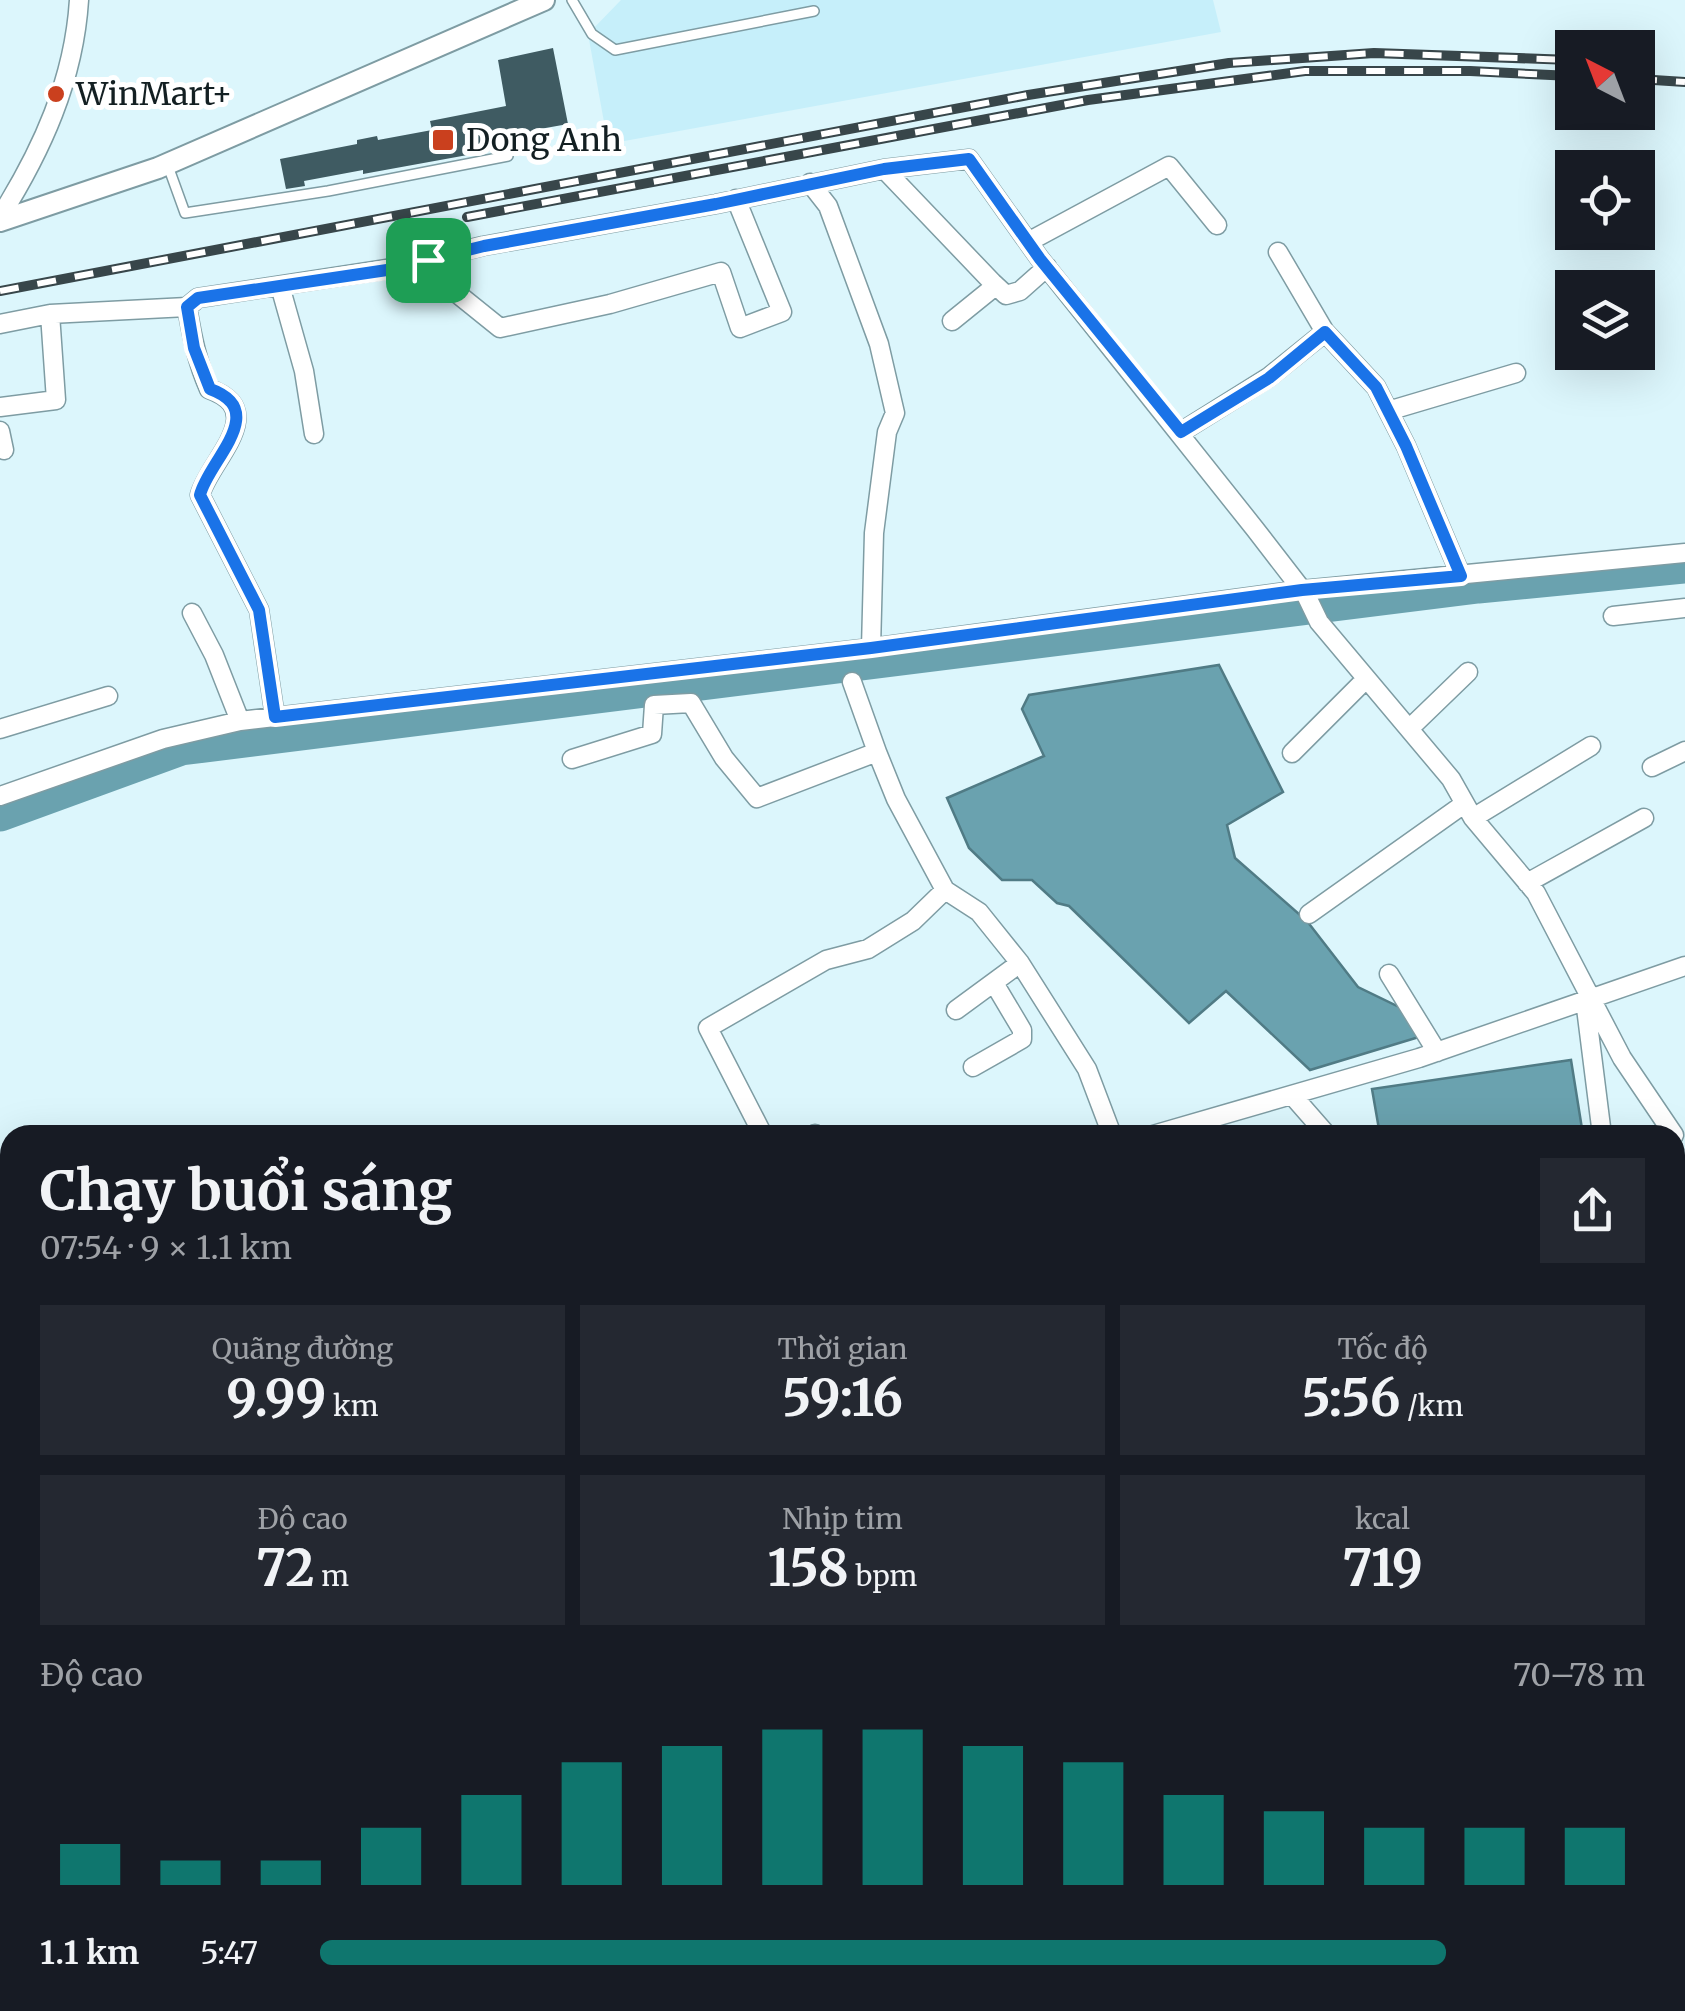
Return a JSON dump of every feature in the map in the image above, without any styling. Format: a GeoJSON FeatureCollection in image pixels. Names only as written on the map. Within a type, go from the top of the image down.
{"type":"FeatureCollection","features":[{"type":"Feature","properties":{"kind":"street"},"geometry":{"type":"LineString","coordinates":[[0,219],[50,124],[70,66],[78,0]]}},
{"type":"Feature","properties":{"kind":"street"},"geometry":{"type":"LineString","coordinates":[[0,219],[167,164],[544,0]]}},
{"type":"Feature","properties":{"kind":"street"},"geometry":{"type":"LineString","coordinates":[[0,324],[50,314],[187,307],[198,298],[418,262],[884,169],[969,159],[1048,268],[1304,592],[1318,622],[1451,779],[1469,811],[1536,893],[1588,999],[1667,1125]]}},
{"type":"Feature","properties":{"kind":"street"},"geometry":{"type":"LineString","coordinates":[[1028,242],[1169,166],[1217,225]]}},
{"type":"Feature","properties":{"kind":"street"},"geometry":{"type":"LineString","coordinates":[[884,169],[1006,295],[1020,291],[1048,268]]}},
{"type":"Feature","properties":{"kind":"street"},"geometry":{"type":"LineString","coordinates":[[810,183],[828,206],[880,344],[895,413],[886,432],[874,533],[871,648]]}},
{"type":"Feature","properties":{"kind":"street"},"geometry":{"type":"LineString","coordinates":[[418,262],[500,328],[610,304],[721,272],[740,328],[782,312],[736,200]]}},
{"type":"Feature","properties":{"kind":"street"},"geometry":{"type":"LineString","coordinates":[[1278,252],[1325,332],[1376,387],[1461,576]]}},
{"type":"Feature","properties":{"kind":"street"},"geometry":{"type":"LineString","coordinates":[[952,322],[994,288],[992,282]]}},
{"type":"Feature","properties":{"kind":"street"},"geometry":{"type":"LineString","coordinates":[[280,286],[304,371],[314,434]]}},
{"type":"Feature","properties":{"kind":"street"},"geometry":{"type":"LineString","coordinates":[[187,307],[194,348],[207,384],[225,394],[237,421],[200,495],[259,610],[275,717]]}},
{"type":"Feature","properties":{"kind":"street"},"geometry":{"type":"LineString","coordinates":[[0,407],[56,400],[50,314]]}},
{"type":"Feature","properties":{"kind":"street"},"geometry":{"type":"LineString","coordinates":[[1181,432],[1269,378],[1325,332]]}},
{"type":"Feature","properties":{"kind":"street"},"geometry":{"type":"LineString","coordinates":[[1388,411],[1516,373]]}},
{"type":"Feature","properties":{"kind":"street"},"geometry":{"type":"LineString","coordinates":[[0,431],[4,450]]}},
{"type":"Feature","properties":{"kind":"street"},"geometry":{"type":"LineString","coordinates":[[0,796],[162,739],[240,721],[871,648],[1304,592],[1685,553]]}},
{"type":"Feature","properties":{"kind":"street"},"geometry":{"type":"LineString","coordinates":[[1613,616],[1685,608]]}},
{"type":"Feature","properties":{"kind":"street"},"geometry":{"type":"LineString","coordinates":[[192,612],[240,721]]}},
{"type":"Feature","properties":{"kind":"street"},"geometry":{"type":"LineString","coordinates":[[1408,729],[1468,672]]}},
{"type":"Feature","properties":{"kind":"street"},"geometry":{"type":"LineString","coordinates":[[1292,753],[1366,678]]}},
{"type":"Feature","properties":{"kind":"street"},"geometry":{"type":"LineString","coordinates":[[852,682],[896,799],[945,890],[979,912],[1020,963],[1088,1070],[1108,1125]]}},
{"type":"Feature","properties":{"kind":"street"},"geometry":{"type":"LineString","coordinates":[[0,729],[108,696]]}},
{"type":"Feature","properties":{"kind":"street"},"geometry":{"type":"LineString","coordinates":[[572,759],[652,734],[654,705],[690,703],[724,758],[756,798],[877,752]]}},
{"type":"Feature","properties":{"kind":"street"},"geometry":{"type":"LineString","coordinates":[[1309,914],[1469,811],[1591,746]]}},
{"type":"Feature","properties":{"kind":"street"},"geometry":{"type":"LineString","coordinates":[[1652,767],[1685,751]]}},
{"type":"Feature","properties":{"kind":"street"},"geometry":{"type":"LineString","coordinates":[[1527,883],[1644,818]]}},
{"type":"Feature","properties":{"kind":"street"},"geometry":{"type":"LineString","coordinates":[[758,1125],[708,1028],[826,960],[868,949],[913,921],[945,890]]}},
{"type":"Feature","properties":{"kind":"street"},"geometry":{"type":"LineString","coordinates":[[956,1010],[1020,963]]}},
{"type":"Feature","properties":{"kind":"street"},"geometry":{"type":"LineString","coordinates":[[1188,1125],[1437,1052],[1685,966]]}},
{"type":"Feature","properties":{"kind":"street"},"geometry":{"type":"LineString","coordinates":[[1389,974],[1437,1052]]}},
{"type":"Feature","properties":{"kind":"street"},"geometry":{"type":"LineString","coordinates":[[973,1068],[1022,1040],[1022,1030],[994,983]]}},
{"type":"Feature","properties":{"kind":"street"},"geometry":{"type":"LineString","coordinates":[[1588,999],[1601,1125]]}},
{"type":"Feature","properties":{"kind":"street"},"geometry":{"type":"LineString","coordinates":[[1292,1095],[1319,1125]]}},
{"type":"Feature","properties":{"kind":"lane"},"geometry":{"type":"LineString","coordinates":[[572,0],[592,34],[615,50],[814,11]]}},
{"type":"Feature","properties":{"kind":"lane"},"geometry":{"type":"LineString","coordinates":[[167,164],[184,213],[508,156]]}},
{"type":"Feature","properties":{"kind":"shaded area"},"geometry":{"type":"Polygon","coordinates":[[[621,0],[1213,0],[1221,32],[608,144],[588,34],[621,0]]]}},
{"type":"Feature","properties":{"kind":"shaded area"},"geometry":{"type":"Polygon","coordinates":[[[1219,665],[1283,792],[1227,825],[1235,858],[1307,921],[1358,987],[1401,1008],[1419,1037],[1310,1070],[1226,991],[1189,1023],[1069,906],[1057,903],[1032,880],[1002,880],[969,848],[947,798],[1044,756],[1022,709],[1029,695],[1219,665]]]}},
{"type":"Feature","properties":{"kind":"shaded area"},"geometry":{"type":"Polygon","coordinates":[[[1571,1060],[1581,1125],[1378,1125],[1372,1089],[1571,1060]]]}},
{"type":"Feature","properties":{"kind":"building"},"geometry":{"type":"Polygon","coordinates":[[[553,48],[568,124],[540,129],[541,136],[534,137],[536,149],[515,153],[506,148],[363,174],[363,170],[304,181],[305,186],[286,189],[280,159],[357,144],[357,140],[377,136],[378,140],[432,130],[430,121],[506,106],[498,60],[553,48]]]}},
{"type":"Feature","properties":{"kind":"waterway"},"geometry":{"type":"LineString","coordinates":[[0,814],[181,748],[1478,586],[1685,566]]}},
{"type":"Feature","properties":{"kind":"railway"},"geometry":{"type":"LineString","coordinates":[[0,291],[1028,95],[1229,63],[1374,53],[1555,59]]}},
{"type":"Feature","properties":{"kind":"railway"},"geometry":{"type":"LineString","coordinates":[[467,217],[1088,100],[1305,71],[1555,75]]}},
{"type":"Feature","properties":{"kind":"railway"},"geometry":{"type":"LineString","coordinates":[[1655,80],[1685,82]]}},
{"type":"Feature","properties":{"kind":"place","name":"WinMart+"},"geometry":{"type":"Point","coordinates":[56,94]}},
{"type":"Feature","properties":{"kind":"place","name":"Dong Anh"},"geometry":{"type":"Point","coordinates":[443,140]}},
{"type":"Feature","properties":{"kind":"route"},"geometry":{"type":"LineString","coordinates":[[969,159],[1040,259],[1181,432],[1269,378],[1325,332],[1376,387],[1406,446],[1461,576],[1302,590],[936,636],[871,648],[275,717],[259,610],[200,495],[237,421],[225,394],[207,384],[194,348],[187,307],[198,298],[387,270],[428,260],[884,169],[969,159]]}}]}
